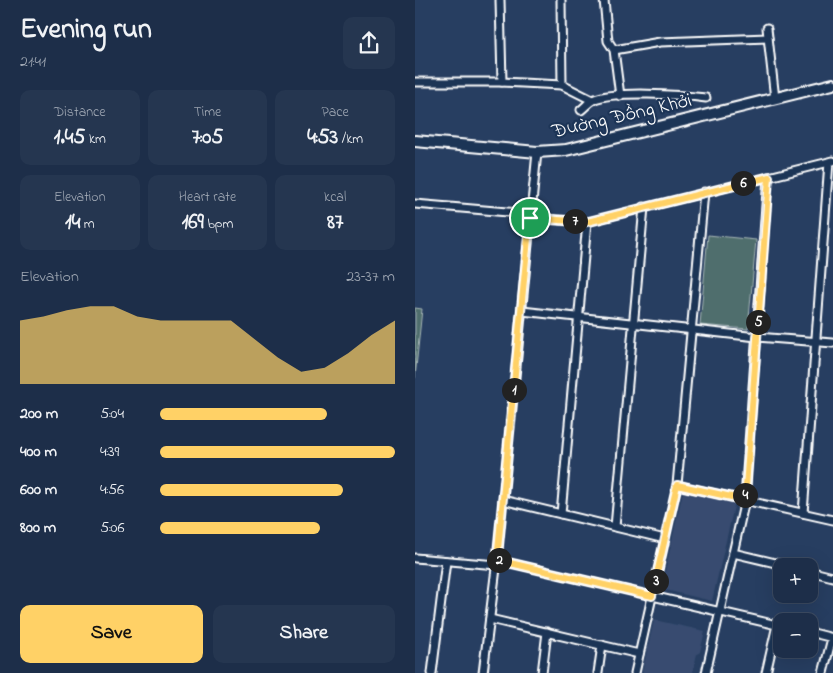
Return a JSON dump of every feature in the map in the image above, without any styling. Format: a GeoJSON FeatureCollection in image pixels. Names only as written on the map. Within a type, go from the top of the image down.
{"type":"FeatureCollection","features":[{"type":"Feature","properties":{"kind":"main road","name":"Đường Đồng Khởi"},"geometry":{"type":"LineString","coordinates":[[415,141],[537,152],[566,150],[833,84]]}},
{"type":"Feature","properties":{"kind":"street"},"geometry":{"type":"LineString","coordinates":[[500,0],[502,82]]}},
{"type":"Feature","properties":{"kind":"street"},"geometry":{"type":"LineString","coordinates":[[561,0],[562,86]]}},
{"type":"Feature","properties":{"kind":"street"},"geometry":{"type":"LineString","coordinates":[[604,0],[608,41],[614,50],[620,96]]}},
{"type":"Feature","properties":{"kind":"street"},"geometry":{"type":"LineString","coordinates":[[767,28],[775,99]]}},
{"type":"Feature","properties":{"kind":"street"},"geometry":{"type":"LineString","coordinates":[[614,50],[660,42],[768,38]]}},
{"type":"Feature","properties":{"kind":"street"},"geometry":{"type":"LineString","coordinates":[[415,82],[502,82],[562,86],[592,100],[620,96],[705,98]]}},
{"type":"Feature","properties":{"kind":"street"},"geometry":{"type":"LineString","coordinates":[[581,110],[592,100]]}},
{"type":"Feature","properties":{"kind":"street"},"geometry":{"type":"LineString","coordinates":[[483,673],[497,563],[537,152]]}},
{"type":"Feature","properties":{"kind":"street"},"geometry":{"type":"LineString","coordinates":[[415,204],[587,222],[831,161],[815,342],[803,513]]}},
{"type":"Feature","properties":{"kind":"street"},"geometry":{"type":"LineString","coordinates":[[707,673],[745,500],[769,177]]}},
{"type":"Feature","properties":{"kind":"street"},"geometry":{"type":"LineString","coordinates":[[635,673],[677,485],[704,192]]}},
{"type":"Feature","properties":{"kind":"street"},"geometry":{"type":"LineString","coordinates":[[615,527],[644,207]]}},
{"type":"Feature","properties":{"kind":"street"},"geometry":{"type":"LineString","coordinates":[[561,514],[587,222]]}},
{"type":"Feature","properties":{"kind":"street"},"geometry":{"type":"LineString","coordinates":[[522,311],[757,337],[833,343]]}},
{"type":"Feature","properties":{"kind":"street"},"geometry":{"type":"LineString","coordinates":[[677,485],[833,520]]}},
{"type":"Feature","properties":{"kind":"street"},"geometry":{"type":"LineString","coordinates":[[503,500],[665,538]]}},
{"type":"Feature","properties":{"kind":"street"},"geometry":{"type":"LineString","coordinates":[[733,553],[773,562]]}},
{"type":"Feature","properties":{"kind":"street"},"geometry":{"type":"LineString","coordinates":[[415,558],[497,563],[773,624]]}},
{"type":"Feature","properties":{"kind":"street"},"geometry":{"type":"LineString","coordinates":[[432,673],[446,561]]}},
{"type":"Feature","properties":{"kind":"street"},"geometry":{"type":"LineString","coordinates":[[818,573],[833,577]]}},
{"type":"Feature","properties":{"kind":"street"},"geometry":{"type":"LineString","coordinates":[[490,619],[639,654]]}},
{"type":"Feature","properties":{"kind":"street"},"geometry":{"type":"LineString","coordinates":[[542,673],[547,632]]}},
{"type":"Feature","properties":{"kind":"street"},"geometry":{"type":"LineString","coordinates":[[818,634],[832,638],[823,673]]}},
{"type":"Feature","properties":{"kind":"street"},"geometry":{"type":"LineString","coordinates":[[598,673],[602,645]]}},
{"type":"Feature","properties":{"kind":"street"},"geometry":{"type":"LineString","coordinates":[[767,673],[773,649]]}},
{"type":"Feature","properties":{"kind":"shaded area"},"geometry":{"type":"Polygon","coordinates":[[[683,491],[735,502],[712,601],[661,589],[683,491]]]}},
{"type":"Feature","properties":{"kind":"shaded area"},"geometry":{"type":"Polygon","coordinates":[[[654,620],[705,631],[700,652],[697,654],[694,673],[642,673],[654,620]]]}},
{"type":"Feature","properties":{"kind":"green space"},"geometry":{"type":"Polygon","coordinates":[[[708,235],[756,240],[748,329],[700,325],[708,235]]]}},
{"type":"Feature","properties":{"kind":"green space"},"geometry":{"type":"Polygon","coordinates":[[[415,308],[422,309],[415,378],[415,308]]]}},
{"type":"Feature","properties":{"kind":"route"},"geometry":{"type":"LineString","coordinates":[[769,177],[745,500],[677,485],[652,596],[497,560],[530,218],[587,222],[769,177]]}}]}
